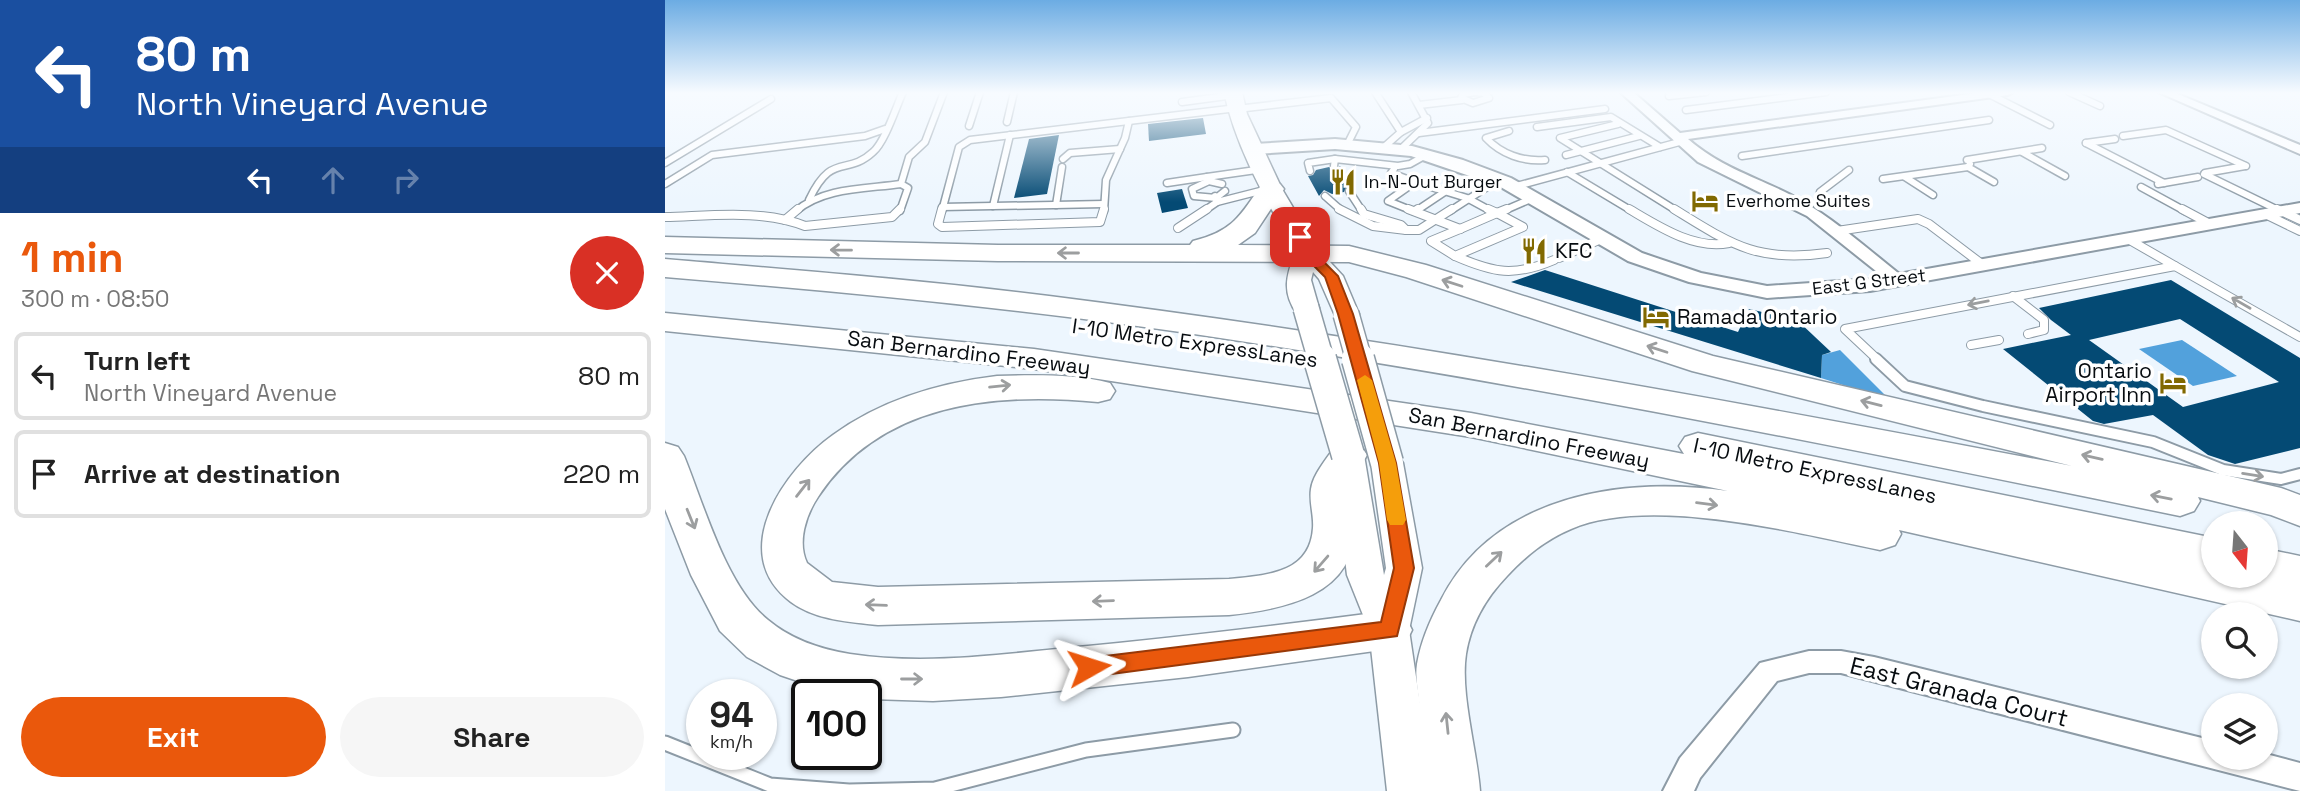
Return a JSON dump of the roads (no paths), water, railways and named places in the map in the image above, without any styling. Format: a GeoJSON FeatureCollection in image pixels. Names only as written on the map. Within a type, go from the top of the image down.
{"type":"FeatureCollection","features":[{"type":"Feature","properties":{"kind":"highway"},"geometry":{"type":"LineString","coordinates":[[1136,254],[1205,246],[1238,235],[1247,228],[1267,179]]}},
{"type":"Feature","properties":{"kind":"highway"},"geometry":{"type":"LineString","coordinates":[[665,245],[1136,254],[1349,254],[1381,261],[1704,364],[2281,503],[2300,511]]}},
{"type":"Feature","properties":{"kind":"highway"},"geometry":{"type":"LineString","coordinates":[[665,268],[885,285],[1033,302],[1373,351],[1701,407],[2300,525]]}},
{"type":"Feature","properties":{"kind":"highway","name":"I-10 Metro ExpressLanes"},"geometry":{"type":"LineString","coordinates":[[665,285],[1020,319],[1172,339],[1487,387],[1677,422],[2201,529]]}},
{"type":"Feature","properties":{"kind":"highway","name":"I-10 Metro ExpressLanes"},"geometry":{"type":"LineString","coordinates":[[665,304],[1028,340],[1449,400],[1669,440],[2201,552]]}},
{"type":"Feature","properties":{"kind":"highway","name":"San Bernardino Freeway"},"geometry":{"type":"LineString","coordinates":[[665,322],[1034,359],[1405,414],[1621,454],[2300,603]]}},
{"type":"Feature","properties":{"kind":"highway"},"geometry":{"type":"LineString","coordinates":[[1368,459],[1331,486],[1334,528],[1330,554],[1307,578],[1288,588],[1261,594],[939,605],[857,604],[826,598],[805,588],[791,573],[782,551],[783,530],[794,500],[837,451],[901,412],[974,390],[1025,384],[1149,397],[1405,414]]}},
{"type":"Feature","properties":{"kind":"highway"},"geometry":{"type":"LineString","coordinates":[[665,456],[712,571],[739,621],[768,646],[827,670],[887,679],[1020,674],[1188,657],[1389,630]]}},
{"type":"Feature","properties":{"kind":"highway"},"geometry":{"type":"LineString","coordinates":[[1453,791],[1440,666],[1456,615],[1480,575],[1502,552],[1536,528],[1595,507],[1651,500],[1736,508],[1907,539],[2209,603],[2300,611]]}},
{"type":"Feature","properties":{"kind":"highway"},"geometry":{"type":"LineString","coordinates":[[2279,546],[2300,550]]}},
{"type":"Feature","properties":{"kind":"highway"},"geometry":{"type":"LineString","coordinates":[[2279,569],[2300,573]]}},
{"type":"Feature","properties":{"kind":"main road"},"geometry":{"type":"LineString","coordinates":[[1246,129],[1267,179],[1307,252],[1331,276],[1346,314],[1368,459]]}},
{"type":"Feature","properties":{"kind":"main road"},"geometry":{"type":"LineString","coordinates":[[1307,252],[1298,280],[1306,308],[1368,459],[1404,568],[1389,630],[1410,791]]}},
{"type":"Feature","properties":{"kind":"street"},"geometry":{"type":"LineString","coordinates":[[1668,129],[1720,169],[1793,202],[1836,231],[1897,280]]}},
{"type":"Feature","properties":{"kind":"street"},"geometry":{"type":"LineString","coordinates":[[1680,139],[1749,129]]}},
{"type":"Feature","properties":{"kind":"street"},"geometry":{"type":"LineString","coordinates":[[2251,129],[2300,150]]}},
{"type":"Feature","properties":{"kind":"street","name":"East G Street"},"geometry":{"type":"LineString","coordinates":[[1254,149],[1306,144],[1347,145],[1426,155],[1505,183],[1635,257],[1696,278],[1767,292],[1841,289],[2282,211]]}},
{"type":"Feature","properties":{"kind":"street","name":"East Granada Court"},"geometry":{"type":"LineString","coordinates":[[1678,791],[1690,768],[1769,671],[1809,662],[1841,662],[1874,669],[2201,752]]}},
{"type":"Feature","properties":{"kind":"street"},"geometry":{"type":"LineString","coordinates":[[2272,770],[2300,777]]}},
{"type":"Feature","properties":{"kind":"lane"},"geometry":{"type":"LineString","coordinates":[[665,163],[721,129]]}},
{"type":"Feature","properties":{"kind":"lane"},"geometry":{"type":"LineString","coordinates":[[809,200],[821,176],[828,171],[869,158],[876,150],[885,129]]}},
{"type":"Feature","properties":{"kind":"lane"},"geometry":{"type":"LineString","coordinates":[[665,184],[712,155],[865,136],[885,129]]}},
{"type":"Feature","properties":{"kind":"lane"},"geometry":{"type":"LineString","coordinates":[[901,184],[909,157],[925,142],[930,129]]}},
{"type":"Feature","properties":{"kind":"lane"},"geometry":{"type":"LineString","coordinates":[[1062,129],[970,140],[959,147],[938,224],[942,227],[1100,222],[1104,217],[1104,191],[1112,164],[1128,135],[1128,129]]}},
{"type":"Feature","properties":{"kind":"lane"},"geometry":{"type":"LineString","coordinates":[[1347,145],[1355,129]]}},
{"type":"Feature","properties":{"kind":"lane"},"geometry":{"type":"LineString","coordinates":[[1388,129],[1395,149],[1391,173],[1467,198],[1523,227],[1455,256]]}},
{"type":"Feature","properties":{"kind":"lane"},"geometry":{"type":"LineString","coordinates":[[1395,149],[1416,129]]}},
{"type":"Feature","properties":{"kind":"lane"},"geometry":{"type":"LineString","coordinates":[[1310,170],[1308,163],[1368,162],[1395,149],[1424,129]]}},
{"type":"Feature","properties":{"kind":"lane"},"geometry":{"type":"LineString","coordinates":[[1419,133],[1451,129]]}},
{"type":"Feature","properties":{"kind":"lane"},"geometry":{"type":"LineString","coordinates":[[1598,129],[1560,138],[1729,243],[1758,254],[1775,256],[1827,253]]}},
{"type":"Feature","properties":{"kind":"lane"},"geometry":{"type":"LineString","coordinates":[[1627,129],[1660,147]]}},
{"type":"Feature","properties":{"kind":"lane"},"geometry":{"type":"LineString","coordinates":[[1742,156],[1928,129]]}},
{"type":"Feature","properties":{"kind":"lane"},"geometry":{"type":"LineString","coordinates":[[2164,183],[2086,143],[2166,130],[2246,166],[2204,173],[2300,220]]}},
{"type":"Feature","properties":{"kind":"lane"},"geometry":{"type":"LineString","coordinates":[[1509,131],[1486,138],[1496,147],[1529,161],[1545,160]]}},
{"type":"Feature","properties":{"kind":"lane"},"geometry":{"type":"LineString","coordinates":[[993,206],[1010,135]]}},
{"type":"Feature","properties":{"kind":"lane"},"geometry":{"type":"LineString","coordinates":[[1566,155],[1639,136]]}},
{"type":"Feature","properties":{"kind":"lane"},"geometry":{"type":"LineString","coordinates":[[1325,195],[1342,212],[1353,218],[1394,230],[1425,228],[1467,198],[1505,183],[1567,172],[1680,139]]}},
{"type":"Feature","properties":{"kind":"lane"},"geometry":{"type":"LineString","coordinates":[[1883,179],[1905,177],[2042,148]]}},
{"type":"Feature","properties":{"kind":"lane"},"geometry":{"type":"LineString","coordinates":[[1056,205],[1063,163],[1070,153],[1120,149]]}},
{"type":"Feature","properties":{"kind":"lane"},"geometry":{"type":"LineString","coordinates":[[2022,152],[2065,176]]}},
{"type":"Feature","properties":{"kind":"lane"},"geometry":{"type":"LineString","coordinates":[[1968,163],[1994,182]]}},
{"type":"Feature","properties":{"kind":"lane"},"geometry":{"type":"LineString","coordinates":[[1820,192],[1850,170]]}},
{"type":"Feature","properties":{"kind":"lane"},"geometry":{"type":"LineString","coordinates":[[1567,172],[1674,232],[1716,246],[1729,243]]}},
{"type":"Feature","properties":{"kind":"lane"},"geometry":{"type":"LineString","coordinates":[[1905,177],[1933,195]]}},
{"type":"Feature","properties":{"kind":"lane"},"geometry":{"type":"LineString","coordinates":[[2199,177],[2141,187],[2210,224]]}},
{"type":"Feature","properties":{"kind":"lane"},"geometry":{"type":"LineString","coordinates":[[1212,190],[1267,179]]}},
{"type":"Feature","properties":{"kind":"lane"},"geometry":{"type":"LineString","coordinates":[[1178,228],[1212,190],[1267,179]]}},
{"type":"Feature","properties":{"kind":"lane"},"geometry":{"type":"LineString","coordinates":[[1415,182],[1388,201],[1459,229]]}},
{"type":"Feature","properties":{"kind":"lane"},"geometry":{"type":"LineString","coordinates":[[1167,183],[1212,190],[1223,188],[1212,190]]}},
{"type":"Feature","properties":{"kind":"lane"},"geometry":{"type":"LineString","coordinates":[[665,217],[785,220],[797,221],[805,226],[893,218],[899,212],[908,188],[901,184],[831,193],[809,200],[785,220]]}},
{"type":"Feature","properties":{"kind":"lane"},"geometry":{"type":"LineString","coordinates":[[1349,191],[1364,214],[1401,225],[1406,230]]}},
{"type":"Feature","properties":{"kind":"lane"},"geometry":{"type":"LineString","coordinates":[[1415,211],[1445,191]]}},
{"type":"Feature","properties":{"kind":"lane"},"geometry":{"type":"LineString","coordinates":[[1533,198],[1431,241],[1455,256],[1512,274],[1528,271],[1603,239]]}},
{"type":"Feature","properties":{"kind":"lane"},"geometry":{"type":"LineString","coordinates":[[942,207],[1104,204]]}},
{"type":"Feature","properties":{"kind":"lane"},"geometry":{"type":"LineString","coordinates":[[2282,211],[2300,231]]}},
{"type":"Feature","properties":{"kind":"lane"},"geometry":{"type":"LineString","coordinates":[[1836,231],[1907,219],[1929,224],[1983,265]]}},
{"type":"Feature","properties":{"kind":"lane"},"geometry":{"type":"LineString","coordinates":[[2128,239],[2300,337]]}},
{"type":"Feature","properties":{"kind":"lane"},"geometry":{"type":"LineString","coordinates":[[2175,265],[1845,329],[1905,386],[1983,406],[2153,442],[2223,470],[2281,479],[2300,474]]}},
{"type":"Feature","properties":{"kind":"lane"},"geometry":{"type":"LineString","coordinates":[[2013,296],[2045,320],[2044,330],[2028,334]]}},
{"type":"Feature","properties":{"kind":"lane"},"geometry":{"type":"LineString","coordinates":[[1971,345],[1999,340]]}},
{"type":"Feature","properties":{"kind":"lane"},"geometry":{"type":"LineString","coordinates":[[665,743],[770,785],[862,791],[935,789],[1086,750],[1233,730]]}},
{"type":"Feature","properties":{"kind":"water"},"geometry":{"type":"Polygon","coordinates":[[[2182,340],[2237,376],[2193,386],[2139,349],[2182,340]]]}},
{"type":"Feature","properties":{"kind":"water"},"geometry":{"type":"Polygon","coordinates":[[[1840,350],[1890,400],[1821,378],[1822,355],[1840,350]]]}},
{"type":"Feature","properties":{"kind":"place","name":"In-N-Out Burger"},"geometry":{"type":"Point","coordinates":[1343,182]}},
{"type":"Feature","properties":{"kind":"place","name":"Everhome Suites"},"geometry":{"type":"Point","coordinates":[1705,201]}},
{"type":"Feature","properties":{"kind":"place","name":"KFC"},"geometry":{"type":"Point","coordinates":[1534,251]}},
{"type":"Feature","properties":{"kind":"place","name":"Ramada Ontario"},"geometry":{"type":"Point","coordinates":[1656,317]}},
{"type":"Feature","properties":{"kind":"place","name":"Ontario Airport Inn"},"geometry":{"type":"Point","coordinates":[2173,383]}}]}
